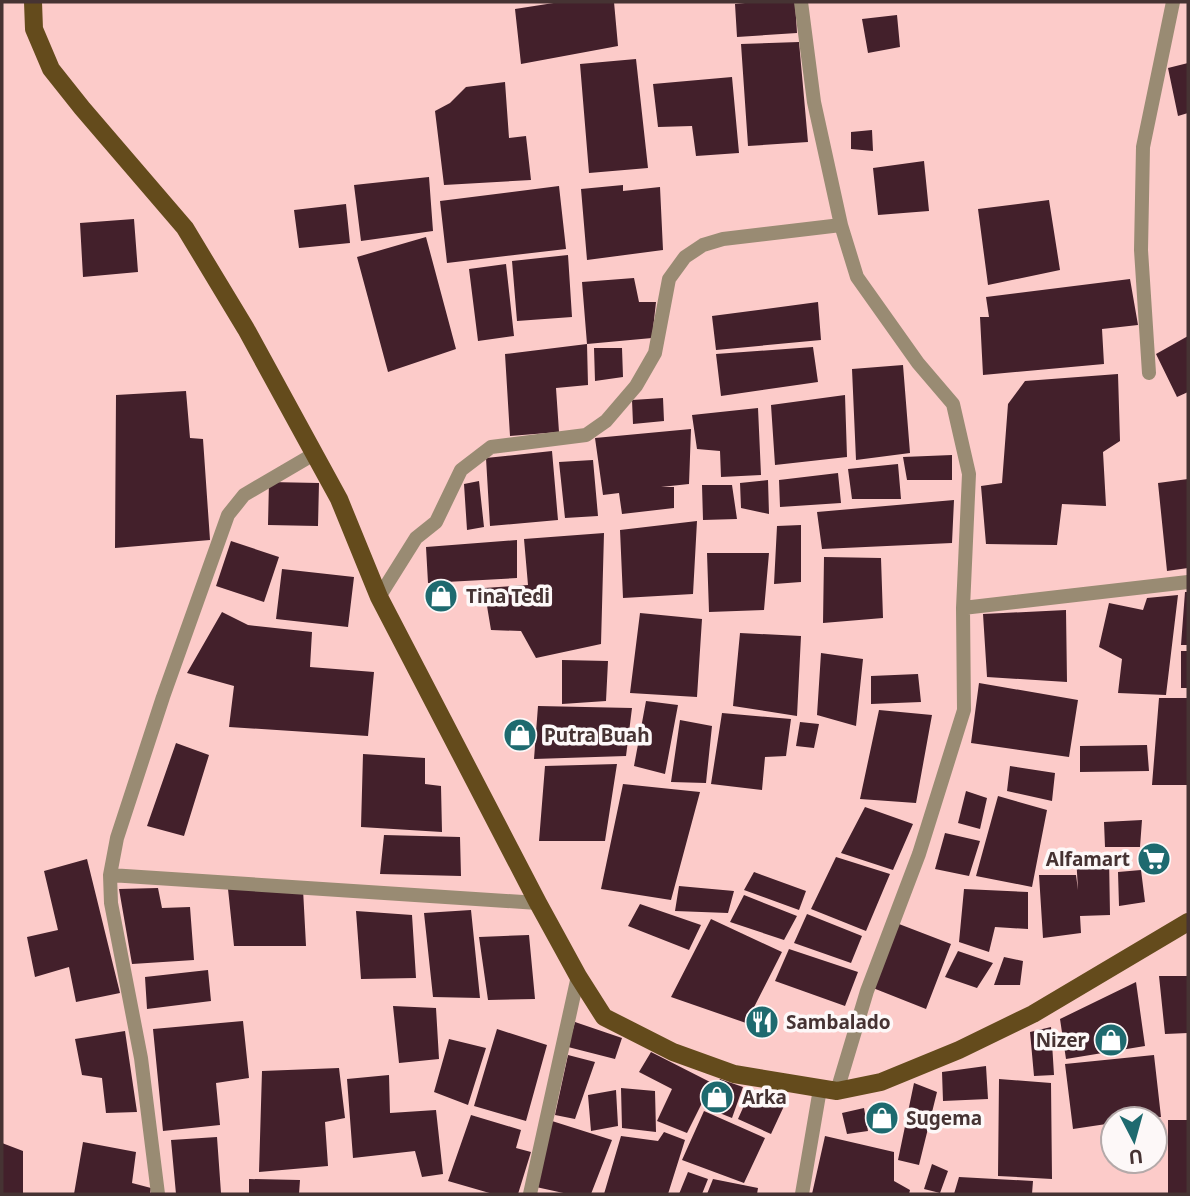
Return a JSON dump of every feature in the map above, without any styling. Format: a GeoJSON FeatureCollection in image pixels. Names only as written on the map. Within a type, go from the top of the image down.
{"type":"FeatureCollection","features":[{"type":"Feature","properties":{"kind":"main road"},"geometry":{"type":"LineString","coordinates":[[33,2],[34,29],[51,69],[185,228],[246,329],[338,499],[379,597],[538,903],[604,1017],[674,1052],[734,1073],[828,1090],[881,1082],[972,1044],[1033,1014],[1188,922]]}},
{"type":"Feature","properties":{"kind":"street"},"geometry":{"type":"LineString","coordinates":[[801,2],[814,102],[841,225],[857,277],[918,363],[953,404],[969,474],[962,608],[964,710],[919,854],[828,1090],[802,1194]]}},
{"type":"Feature","properties":{"kind":"street"},"geometry":{"type":"LineString","coordinates":[[1149,373],[1140,250],[1143,147],[1173,2]]}},
{"type":"Feature","properties":{"kind":"street"},"geometry":{"type":"LineString","coordinates":[[379,597],[416,538],[436,522],[461,470],[491,447],[586,435],[606,421],[636,386],[655,353],[670,279],[685,257],[703,245],[723,239],[841,225]]}},
{"type":"Feature","properties":{"kind":"street"},"geometry":{"type":"LineString","coordinates":[[158,1194],[141,1058],[111,903],[110,875],[117,838],[159,709],[229,515],[244,495],[314,454]]}},
{"type":"Feature","properties":{"kind":"street"},"geometry":{"type":"LineString","coordinates":[[962,608],[1188,582]]}},
{"type":"Feature","properties":{"kind":"street"},"geometry":{"type":"LineString","coordinates":[[110,875],[538,903]]}},
{"type":"Feature","properties":{"kind":"street"},"geometry":{"type":"LineString","coordinates":[[530,1194],[578,976]]}},
{"type":"Feature","properties":{"kind":"building"},"geometry":{"type":"Polygon","coordinates":[[[560,2],[614,2],[618,46],[521,64],[515,9],[560,2]]]}},
{"type":"Feature","properties":{"kind":"building"},"geometry":{"type":"Polygon","coordinates":[[[795,2],[797,33],[737,37],[735,4],[795,2]]]}},
{"type":"Feature","properties":{"kind":"building"},"geometry":{"type":"Polygon","coordinates":[[[897,15],[900,47],[868,53],[862,19],[897,15]]]}},
{"type":"Feature","properties":{"kind":"building"},"geometry":{"type":"Polygon","coordinates":[[[799,42],[808,142],[748,146],[741,44],[799,42]]]}},
{"type":"Feature","properties":{"kind":"building"},"geometry":{"type":"Polygon","coordinates":[[[636,59],[648,168],[589,173],[580,64],[636,59]]]}},
{"type":"Feature","properties":{"kind":"building"},"geometry":{"type":"Polygon","coordinates":[[[1188,63],[1188,113],[1178,116],[1168,68],[1188,63]]]}},
{"type":"Feature","properties":{"kind":"building"},"geometry":{"type":"Polygon","coordinates":[[[732,77],[739,153],[696,156],[692,126],[658,127],[653,84],[732,77]]]}},
{"type":"Feature","properties":{"kind":"building"},"geometry":{"type":"Polygon","coordinates":[[[505,82],[509,138],[526,136],[531,180],[444,185],[435,111],[450,103],[466,87],[505,82]]]}},
{"type":"Feature","properties":{"kind":"building"},"geometry":{"type":"Polygon","coordinates":[[[872,130],[873,151],[851,149],[851,132],[872,130]]]}},
{"type":"Feature","properties":{"kind":"building"},"geometry":{"type":"Polygon","coordinates":[[[924,161],[929,211],[878,215],[873,168],[924,161]]]}},
{"type":"Feature","properties":{"kind":"building"},"geometry":{"type":"Polygon","coordinates":[[[429,177],[433,231],[361,241],[354,185],[429,177]]]}},
{"type":"Feature","properties":{"kind":"building"},"geometry":{"type":"Polygon","coordinates":[[[623,185],[623,191],[660,187],[663,250],[587,260],[581,189],[623,185]]]}},
{"type":"Feature","properties":{"kind":"building"},"geometry":{"type":"Polygon","coordinates":[[[559,186],[566,249],[447,263],[440,201],[559,186]]]}},
{"type":"Feature","properties":{"kind":"building"},"geometry":{"type":"Polygon","coordinates":[[[1049,200],[1060,270],[988,285],[978,209],[1049,200]]]}},
{"type":"Feature","properties":{"kind":"building"},"geometry":{"type":"Polygon","coordinates":[[[346,204],[350,243],[299,248],[294,210],[346,204]]]}},
{"type":"Feature","properties":{"kind":"building"},"geometry":{"type":"Polygon","coordinates":[[[134,219],[138,272],[83,277],[80,223],[134,219]]]}},
{"type":"Feature","properties":{"kind":"building"},"geometry":{"type":"Polygon","coordinates":[[[426,237],[456,349],[388,372],[357,257],[426,237]]]}},
{"type":"Feature","properties":{"kind":"building"},"geometry":{"type":"Polygon","coordinates":[[[568,255],[572,317],[517,321],[512,261],[568,255]]]}},
{"type":"Feature","properties":{"kind":"building"},"geometry":{"type":"Polygon","coordinates":[[[506,264],[514,336],[478,341],[469,269],[506,264]]]}},
{"type":"Feature","properties":{"kind":"building"},"geometry":{"type":"Polygon","coordinates":[[[634,278],[639,302],[656,302],[652,338],[587,344],[582,282],[634,278]]]}},
{"type":"Feature","properties":{"kind":"building"},"geometry":{"type":"Polygon","coordinates":[[[1130,279],[1138,325],[1102,329],[1104,364],[983,375],[980,317],[989,317],[986,297],[1130,279]]]}},
{"type":"Feature","properties":{"kind":"building"},"geometry":{"type":"Polygon","coordinates":[[[818,302],[821,340],[716,350],[712,316],[818,302]]]}},
{"type":"Feature","properties":{"kind":"building"},"geometry":{"type":"Polygon","coordinates":[[[1188,336],[1188,392],[1177,397],[1156,354],[1188,336]]]}},
{"type":"Feature","properties":{"kind":"building"},"geometry":{"type":"Polygon","coordinates":[[[587,344],[588,385],[556,388],[559,432],[510,436],[505,354],[587,344]]]}},
{"type":"Feature","properties":{"kind":"building"},"geometry":{"type":"Polygon","coordinates":[[[813,347],[818,382],[721,396],[716,354],[813,347]]]}},
{"type":"Feature","properties":{"kind":"building"},"geometry":{"type":"Polygon","coordinates":[[[594,348],[622,348],[623,377],[595,381],[594,348]]]}},
{"type":"Feature","properties":{"kind":"building"},"geometry":{"type":"Polygon","coordinates":[[[903,365],[910,453],[856,460],[852,369],[903,365]]]}},
{"type":"Feature","properties":{"kind":"building"},"geometry":{"type":"Polygon","coordinates":[[[1118,374],[1120,441],[1103,452],[1106,506],[1062,504],[1057,545],[986,544],[981,486],[1002,483],[1008,404],[1025,381],[1118,374]]]}},
{"type":"Feature","properties":{"kind":"building"},"geometry":{"type":"Polygon","coordinates":[[[186,391],[190,438],[203,439],[210,540],[115,548],[116,395],[186,391]]]}},
{"type":"Feature","properties":{"kind":"building"},"geometry":{"type":"Polygon","coordinates":[[[845,395],[847,457],[775,465],[771,405],[845,395]]]}},
{"type":"Feature","properties":{"kind":"building"},"geometry":{"type":"Polygon","coordinates":[[[663,398],[664,421],[633,424],[632,400],[663,398]]]}},
{"type":"Feature","properties":{"kind":"building"},"geometry":{"type":"Polygon","coordinates":[[[758,408],[761,475],[721,477],[720,451],[697,449],[692,415],[758,408]]]}},
{"type":"Feature","properties":{"kind":"building"},"geometry":{"type":"Polygon","coordinates":[[[691,429],[689,484],[661,487],[674,487],[674,508],[622,514],[619,493],[603,495],[595,438],[691,429]]]}},
{"type":"Feature","properties":{"kind":"building"},"geometry":{"type":"Polygon","coordinates":[[[552,451],[558,520],[490,526],[486,458],[552,451]]]}},
{"type":"Feature","properties":{"kind":"building"},"geometry":{"type":"Polygon","coordinates":[[[952,455],[952,480],[907,480],[903,457],[952,455]]]}},
{"type":"Feature","properties":{"kind":"building"},"geometry":{"type":"Polygon","coordinates":[[[593,460],[598,516],[565,518],[559,462],[593,460]]]}},
{"type":"Feature","properties":{"kind":"building"},"geometry":{"type":"Polygon","coordinates":[[[898,464],[901,499],[852,499],[848,469],[898,464]]]}},
{"type":"Feature","properties":{"kind":"building"},"geometry":{"type":"Polygon","coordinates":[[[838,473],[841,503],[780,507],[779,480],[838,473]]]}},
{"type":"Feature","properties":{"kind":"building"},"geometry":{"type":"Polygon","coordinates":[[[1188,479],[1188,568],[1167,571],[1158,483],[1188,479]]]}},
{"type":"Feature","properties":{"kind":"building"},"geometry":{"type":"Polygon","coordinates":[[[768,480],[769,514],[741,508],[740,483],[768,480]]]}},
{"type":"Feature","properties":{"kind":"building"},"geometry":{"type":"Polygon","coordinates":[[[479,481],[484,527],[467,530],[464,484],[479,481]]]}},
{"type":"Feature","properties":{"kind":"building"},"geometry":{"type":"Polygon","coordinates":[[[269,482],[319,483],[318,526],[268,525],[269,482]]]}},
{"type":"Feature","properties":{"kind":"building"},"geometry":{"type":"Polygon","coordinates":[[[702,485],[732,485],[737,519],[703,520],[702,485]]]}},
{"type":"Feature","properties":{"kind":"building"},"geometry":{"type":"Polygon","coordinates":[[[954,500],[952,543],[822,549],[817,512],[954,500]]]}},
{"type":"Feature","properties":{"kind":"building"},"geometry":{"type":"Polygon","coordinates":[[[697,521],[693,594],[623,598],[620,530],[697,521]]]}},
{"type":"Feature","properties":{"kind":"building"},"geometry":{"type":"Polygon","coordinates":[[[801,525],[801,582],[774,584],[777,526],[801,525]]]}},
{"type":"Feature","properties":{"kind":"building"},"geometry":{"type":"Polygon","coordinates":[[[604,533],[601,644],[536,658],[521,631],[491,630],[484,588],[528,585],[524,539],[604,533]]]}},
{"type":"Feature","properties":{"kind":"building"},"geometry":{"type":"Polygon","coordinates":[[[517,540],[517,578],[428,583],[426,547],[517,540]]]}},
{"type":"Feature","properties":{"kind":"building"},"geometry":{"type":"Polygon","coordinates":[[[231,541],[279,557],[264,602],[216,586],[231,541]]]}},
{"type":"Feature","properties":{"kind":"building"},"geometry":{"type":"Polygon","coordinates":[[[707,553],[769,553],[764,610],[709,612],[707,553]]]}},
{"type":"Feature","properties":{"kind":"building"},"geometry":{"type":"Polygon","coordinates":[[[824,557],[881,558],[883,618],[823,623],[824,557]]]}},
{"type":"Feature","properties":{"kind":"building"},"geometry":{"type":"Polygon","coordinates":[[[282,569],[354,577],[348,627],[276,619],[282,569]]]}},
{"type":"Feature","properties":{"kind":"building"},"geometry":{"type":"Polygon","coordinates":[[[1185,592],[1188,592],[1188,645],[1181,645],[1185,592]]]}},
{"type":"Feature","properties":{"kind":"building"},"geometry":{"type":"Polygon","coordinates":[[[1178,595],[1166,695],[1118,693],[1122,659],[1099,647],[1109,603],[1143,610],[1147,598],[1178,595]]]}},
{"type":"Feature","properties":{"kind":"building"},"geometry":{"type":"Polygon","coordinates":[[[1066,610],[1067,682],[987,677],[983,614],[1066,610]]]}},
{"type":"Feature","properties":{"kind":"building"},"geometry":{"type":"Polygon","coordinates":[[[222,612],[248,625],[312,632],[310,667],[374,672],[368,736],[229,727],[234,686],[187,673],[222,612]]]}},
{"type":"Feature","properties":{"kind":"building"},"geometry":{"type":"Polygon","coordinates":[[[640,613],[702,619],[697,697],[630,693],[640,613]]]}},
{"type":"Feature","properties":{"kind":"building"},"geometry":{"type":"Polygon","coordinates":[[[740,633],[801,636],[797,716],[733,706],[740,633]]]}},
{"type":"Feature","properties":{"kind":"building"},"geometry":{"type":"Polygon","coordinates":[[[1181,651],[1188,651],[1188,688],[1181,688],[1181,651]]]}},
{"type":"Feature","properties":{"kind":"building"},"geometry":{"type":"Polygon","coordinates":[[[821,653],[863,659],[856,726],[817,715],[821,653]]]}},
{"type":"Feature","properties":{"kind":"building"},"geometry":{"type":"Polygon","coordinates":[[[562,660],[608,661],[606,701],[562,704],[562,660]]]}},
{"type":"Feature","properties":{"kind":"building"},"geometry":{"type":"Polygon","coordinates":[[[918,674],[921,702],[871,704],[871,676],[918,674]]]}},
{"type":"Feature","properties":{"kind":"building"},"geometry":{"type":"Polygon","coordinates":[[[979,683],[1078,700],[1069,757],[971,743],[979,683]]]}},
{"type":"Feature","properties":{"kind":"building"},"geometry":{"type":"Polygon","coordinates":[[[1159,698],[1188,698],[1188,785],[1152,785],[1159,698]]]}},
{"type":"Feature","properties":{"kind":"building"},"geometry":{"type":"Polygon","coordinates":[[[646,701],[678,705],[665,774],[634,766],[646,701]]]}},
{"type":"Feature","properties":{"kind":"building"},"geometry":{"type":"Polygon","coordinates":[[[538,706],[632,708],[626,756],[534,759],[538,706]]]}},
{"type":"Feature","properties":{"kind":"building"},"geometry":{"type":"Polygon","coordinates":[[[879,710],[932,715],[916,803],[860,799],[879,710]]]}},
{"type":"Feature","properties":{"kind":"building"},"geometry":{"type":"Polygon","coordinates":[[[722,713],[791,719],[786,756],[765,757],[762,790],[711,784],[722,713]]]}},
{"type":"Feature","properties":{"kind":"building"},"geometry":{"type":"Polygon","coordinates":[[[680,720],[712,726],[706,783],[671,782],[680,720]]]}},
{"type":"Feature","properties":{"kind":"building"},"geometry":{"type":"Polygon","coordinates":[[[800,722],[819,724],[814,748],[796,746],[800,722]]]}},
{"type":"Feature","properties":{"kind":"building"},"geometry":{"type":"Polygon","coordinates":[[[176,743],[209,755],[184,836],[147,826],[176,743]]]}},
{"type":"Feature","properties":{"kind":"building"},"geometry":{"type":"Polygon","coordinates":[[[1147,745],[1149,771],[1080,772],[1080,746],[1147,745]]]}},
{"type":"Feature","properties":{"kind":"building"},"geometry":{"type":"Polygon","coordinates":[[[363,754],[425,758],[425,784],[441,786],[442,832],[361,827],[363,754]]]}},
{"type":"Feature","properties":{"kind":"building"},"geometry":{"type":"Polygon","coordinates":[[[617,764],[605,841],[539,841],[545,766],[617,764]]]}},
{"type":"Feature","properties":{"kind":"building"},"geometry":{"type":"Polygon","coordinates":[[[1010,766],[1055,773],[1052,801],[1007,791],[1010,766]]]}},
{"type":"Feature","properties":{"kind":"building"},"geometry":{"type":"Polygon","coordinates":[[[623,784],[700,792],[671,900],[601,889],[623,784]]]}},
{"type":"Feature","properties":{"kind":"building"},"geometry":{"type":"Polygon","coordinates":[[[966,791],[987,798],[980,829],[958,823],[966,791]]]}},
{"type":"Feature","properties":{"kind":"building"},"geometry":{"type":"Polygon","coordinates":[[[998,796],[1047,810],[1032,887],[976,876],[998,796]]]}},
{"type":"Feature","properties":{"kind":"building"},"geometry":{"type":"Polygon","coordinates":[[[865,807],[913,824],[893,870],[841,853],[865,807]]]}},
{"type":"Feature","properties":{"kind":"building"},"geometry":{"type":"Polygon","coordinates":[[[1142,820],[1140,847],[1105,847],[1104,822],[1142,820]]]}},
{"type":"Feature","properties":{"kind":"building"},"geometry":{"type":"Polygon","coordinates":[[[945,833],[980,841],[969,876],[935,869],[945,833]]]}},
{"type":"Feature","properties":{"kind":"building"},"geometry":{"type":"Polygon","coordinates":[[[384,835],[460,837],[461,876],[380,874],[384,835]]]}},
{"type":"Feature","properties":{"kind":"building"},"geometry":{"type":"Polygon","coordinates":[[[1076,855],[1109,856],[1110,915],[1080,916],[1081,933],[1043,938],[1039,875],[1076,875],[1078,890],[1076,855]]]}},
{"type":"Feature","properties":{"kind":"building"},"geometry":{"type":"Polygon","coordinates":[[[836,857],[890,874],[866,931],[811,909],[836,857]]]}},
{"type":"Feature","properties":{"kind":"building"},"geometry":{"type":"Polygon","coordinates":[[[87,859],[120,993],[76,1002],[69,967],[35,977],[27,937],[58,930],[44,871],[87,859]]]}},
{"type":"Feature","properties":{"kind":"building"},"geometry":{"type":"Polygon","coordinates":[[[1141,870],[1145,902],[1119,906],[1118,872],[1141,870]]]}},
{"type":"Feature","properties":{"kind":"building"},"geometry":{"type":"Polygon","coordinates":[[[754,872],[806,891],[799,910],[744,890],[754,872]]]}},
{"type":"Feature","properties":{"kind":"building"},"geometry":{"type":"Polygon","coordinates":[[[679,886],[734,891],[728,913],[675,911],[679,886]]]}},
{"type":"Feature","properties":{"kind":"building"},"geometry":{"type":"Polygon","coordinates":[[[158,888],[162,908],[190,907],[194,960],[132,964],[119,889],[158,888]]]}},
{"type":"Feature","properties":{"kind":"building"},"geometry":{"type":"Polygon","coordinates":[[[228,889],[303,889],[306,946],[234,946],[228,889]]]}},
{"type":"Feature","properties":{"kind":"building"},"geometry":{"type":"Polygon","coordinates":[[[964,889],[1028,892],[1028,929],[995,927],[989,952],[959,942],[964,889]]]}},
{"type":"Feature","properties":{"kind":"building"},"geometry":{"type":"Polygon","coordinates":[[[744,895],[797,916],[784,940],[730,922],[744,895]]]}},
{"type":"Feature","properties":{"kind":"building"},"geometry":{"type":"Polygon","coordinates":[[[640,904],[701,925],[689,950],[628,926],[640,904]]]}},
{"type":"Feature","properties":{"kind":"building"},"geometry":{"type":"Polygon","coordinates":[[[471,910],[480,998],[433,997],[424,913],[471,910]]]}},
{"type":"Feature","properties":{"kind":"building"},"geometry":{"type":"Polygon","coordinates":[[[356,911],[412,915],[416,978],[361,979],[356,911]]]}},
{"type":"Feature","properties":{"kind":"building"},"geometry":{"type":"Polygon","coordinates":[[[807,914],[862,936],[851,963],[794,943],[807,914]]]}},
{"type":"Feature","properties":{"kind":"building"},"geometry":{"type":"Polygon","coordinates":[[[711,919],[782,952],[746,1023],[671,997],[711,919]]]}},
{"type":"Feature","properties":{"kind":"building"},"geometry":{"type":"Polygon","coordinates":[[[899,924],[951,944],[926,1009],[873,988],[899,924]]]}},
{"type":"Feature","properties":{"kind":"building"},"geometry":{"type":"Polygon","coordinates":[[[529,935],[535,999],[488,1000],[479,937],[529,935]]]}},
{"type":"Feature","properties":{"kind":"building"},"geometry":{"type":"Polygon","coordinates":[[[789,949],[858,972],[845,1006],[775,981],[789,949]]]}},
{"type":"Feature","properties":{"kind":"building"},"geometry":{"type":"Polygon","coordinates":[[[958,951],[993,963],[977,988],[945,977],[958,951]]]}},
{"type":"Feature","properties":{"kind":"building"},"geometry":{"type":"Polygon","coordinates":[[[1004,957],[1023,961],[1020,985],[994,985],[1004,957]]]}},
{"type":"Feature","properties":{"kind":"building"},"geometry":{"type":"Polygon","coordinates":[[[208,970],[211,1001],[147,1009],[145,977],[208,970]]]}},
{"type":"Feature","properties":{"kind":"building"},"geometry":{"type":"Polygon","coordinates":[[[1159,976],[1188,976],[1188,1033],[1165,1034],[1159,976]]]}},
{"type":"Feature","properties":{"kind":"building"},"geometry":{"type":"Polygon","coordinates":[[[1136,982],[1145,1046],[1066,1059],[1060,1019],[1136,982]]]}},
{"type":"Feature","properties":{"kind":"building"},"geometry":{"type":"Polygon","coordinates":[[[393,1006],[436,1008],[439,1059],[399,1063],[393,1006]]]}},
{"type":"Feature","properties":{"kind":"building"},"geometry":{"type":"Polygon","coordinates":[[[243,1021],[249,1078],[216,1083],[220,1125],[163,1131],[153,1029],[243,1021]]]}},
{"type":"Feature","properties":{"kind":"building"},"geometry":{"type":"Polygon","coordinates":[[[575,1022],[622,1038],[615,1059],[568,1047],[575,1022]]]}},
{"type":"Feature","properties":{"kind":"building"},"geometry":{"type":"Polygon","coordinates":[[[1051,1027],[1054,1075],[1034,1076],[1030,1032],[1051,1027]]]}},
{"type":"Feature","properties":{"kind":"building"},"geometry":{"type":"Polygon","coordinates":[[[497,1029],[547,1045],[526,1121],[474,1106],[497,1029]]]}},
{"type":"Feature","properties":{"kind":"building"},"geometry":{"type":"Polygon","coordinates":[[[125,1031],[137,1112],[106,1113],[102,1078],[82,1075],[75,1039],[125,1031]]]}},
{"type":"Feature","properties":{"kind":"building"},"geometry":{"type":"Polygon","coordinates":[[[449,1039],[486,1048],[468,1105],[434,1092],[449,1039]]]}},
{"type":"Feature","properties":{"kind":"building"},"geometry":{"type":"Polygon","coordinates":[[[651,1052],[712,1083],[687,1133],[657,1121],[672,1089],[639,1072],[651,1052]]]}},
{"type":"Feature","properties":{"kind":"building"},"geometry":{"type":"Polygon","coordinates":[[[568,1055],[595,1062],[575,1119],[555,1115],[568,1055]]]}},
{"type":"Feature","properties":{"kind":"building"},"geometry":{"type":"Polygon","coordinates":[[[1154,1055],[1160,1105],[1099,1105],[1099,1125],[1073,1129],[1065,1064],[1154,1055]]]}},
{"type":"Feature","properties":{"kind":"building"},"geometry":{"type":"Polygon","coordinates":[[[986,1066],[988,1099],[943,1101],[942,1072],[986,1066]]]}},
{"type":"Feature","properties":{"kind":"building"},"geometry":{"type":"Polygon","coordinates":[[[339,1068],[345,1118],[325,1122],[328,1166],[259,1172],[262,1071],[339,1068]]]}},
{"type":"Feature","properties":{"kind":"building"},"geometry":{"type":"Polygon","coordinates":[[[389,1075],[390,1113],[436,1110],[443,1174],[422,1177],[415,1151],[353,1158],[347,1079],[389,1075]]]}},
{"type":"Feature","properties":{"kind":"building"},"geometry":{"type":"Polygon","coordinates":[[[720,1079],[743,1087],[732,1118],[707,1108],[720,1079]]]}},
{"type":"Feature","properties":{"kind":"building"},"geometry":{"type":"Polygon","coordinates":[[[999,1079],[1051,1083],[1052,1179],[998,1176],[999,1079]]]}},
{"type":"Feature","properties":{"kind":"building"},"geometry":{"type":"Polygon","coordinates":[[[914,1083],[937,1092],[919,1165],[898,1160],[914,1083]]]}},
{"type":"Feature","properties":{"kind":"building"},"geometry":{"type":"Polygon","coordinates":[[[621,1088],[655,1091],[656,1132],[622,1128],[621,1088]]]}},
{"type":"Feature","properties":{"kind":"building"},"geometry":{"type":"Polygon","coordinates":[[[616,1090],[618,1126],[591,1131],[588,1095],[616,1090]]]}},
{"type":"Feature","properties":{"kind":"building"},"geometry":{"type":"Polygon","coordinates":[[[750,1092],[784,1106],[771,1134],[738,1119],[750,1092]]]}},
{"type":"Feature","properties":{"kind":"building"},"geometry":{"type":"Polygon","coordinates":[[[864,1108],[868,1131],[847,1134],[842,1113],[864,1108]]]}},
{"type":"Feature","properties":{"kind":"building"},"geometry":{"type":"Polygon","coordinates":[[[704,1111],[765,1138],[744,1183],[682,1160],[704,1111]]]}},
{"type":"Feature","properties":{"kind":"building"},"geometry":{"type":"Polygon","coordinates":[[[471,1115],[521,1130],[516,1148],[531,1152],[518,1194],[493,1194],[448,1181],[471,1115]]]}},
{"type":"Feature","properties":{"kind":"building"},"geometry":{"type":"Polygon","coordinates":[[[1169,1120],[1188,1120],[1188,1194],[1168,1194],[1169,1120]]]}},
{"type":"Feature","properties":{"kind":"building"},"geometry":{"type":"Polygon","coordinates":[[[552,1121],[612,1140],[591,1194],[568,1194],[536,1187],[552,1121]]]}},
{"type":"Feature","properties":{"kind":"building"},"geometry":{"type":"Polygon","coordinates":[[[664,1132],[685,1140],[668,1194],[604,1194],[621,1136],[658,1141],[664,1132]]]}},
{"type":"Feature","properties":{"kind":"building"},"geometry":{"type":"Polygon","coordinates":[[[825,1136],[894,1152],[894,1181],[910,1190],[909,1194],[812,1194],[825,1136]]]}},
{"type":"Feature","properties":{"kind":"building"},"geometry":{"type":"Polygon","coordinates":[[[217,1137],[221,1193],[176,1194],[171,1140],[217,1137]]]}},
{"type":"Feature","properties":{"kind":"building"},"geometry":{"type":"Polygon","coordinates":[[[83,1142],[136,1152],[132,1183],[151,1188],[150,1194],[74,1194],[83,1142]]]}},
{"type":"Feature","properties":{"kind":"building"},"geometry":{"type":"Polygon","coordinates":[[[2,1143],[23,1151],[23,1194],[2,1194],[2,1143]]]}},
{"type":"Feature","properties":{"kind":"building"},"geometry":{"type":"Polygon","coordinates":[[[932,1164],[948,1171],[940,1193],[924,1189],[932,1164]]]}},
{"type":"Feature","properties":{"kind":"building"},"geometry":{"type":"Polygon","coordinates":[[[688,1172],[708,1179],[702,1194],[679,1194],[688,1172]]]}},
{"type":"Feature","properties":{"kind":"building"},"geometry":{"type":"Polygon","coordinates":[[[959,1177],[1033,1181],[1032,1194],[954,1194],[959,1177]]]}},
{"type":"Feature","properties":{"kind":"building"},"geometry":{"type":"Polygon","coordinates":[[[249,1179],[300,1180],[299,1194],[249,1194],[249,1179]]]}},
{"type":"Feature","properties":{"kind":"building"},"geometry":{"type":"Polygon","coordinates":[[[713,1179],[758,1188],[757,1194],[707,1194],[713,1179]]]}},
{"type":"Feature","properties":{"kind":"place","name":"Tina Tedi"},"geometry":{"type":"Point","coordinates":[441,596]}},
{"type":"Feature","properties":{"kind":"place","name":"Putra Buah"},"geometry":{"type":"Point","coordinates":[520,735]}},
{"type":"Feature","properties":{"kind":"place","name":"Alfamart"},"geometry":{"type":"Point","coordinates":[1154,859]}},
{"type":"Feature","properties":{"kind":"place","name":"Sambalado"},"geometry":{"type":"Point","coordinates":[762,1022]}},
{"type":"Feature","properties":{"kind":"place","name":"Nizer"},"geometry":{"type":"Point","coordinates":[1111,1040]}},
{"type":"Feature","properties":{"kind":"place","name":"Arka"},"geometry":{"type":"Point","coordinates":[717,1097]}},
{"type":"Feature","properties":{"kind":"place","name":"Sugema"},"geometry":{"type":"Point","coordinates":[882,1118]}}]}
